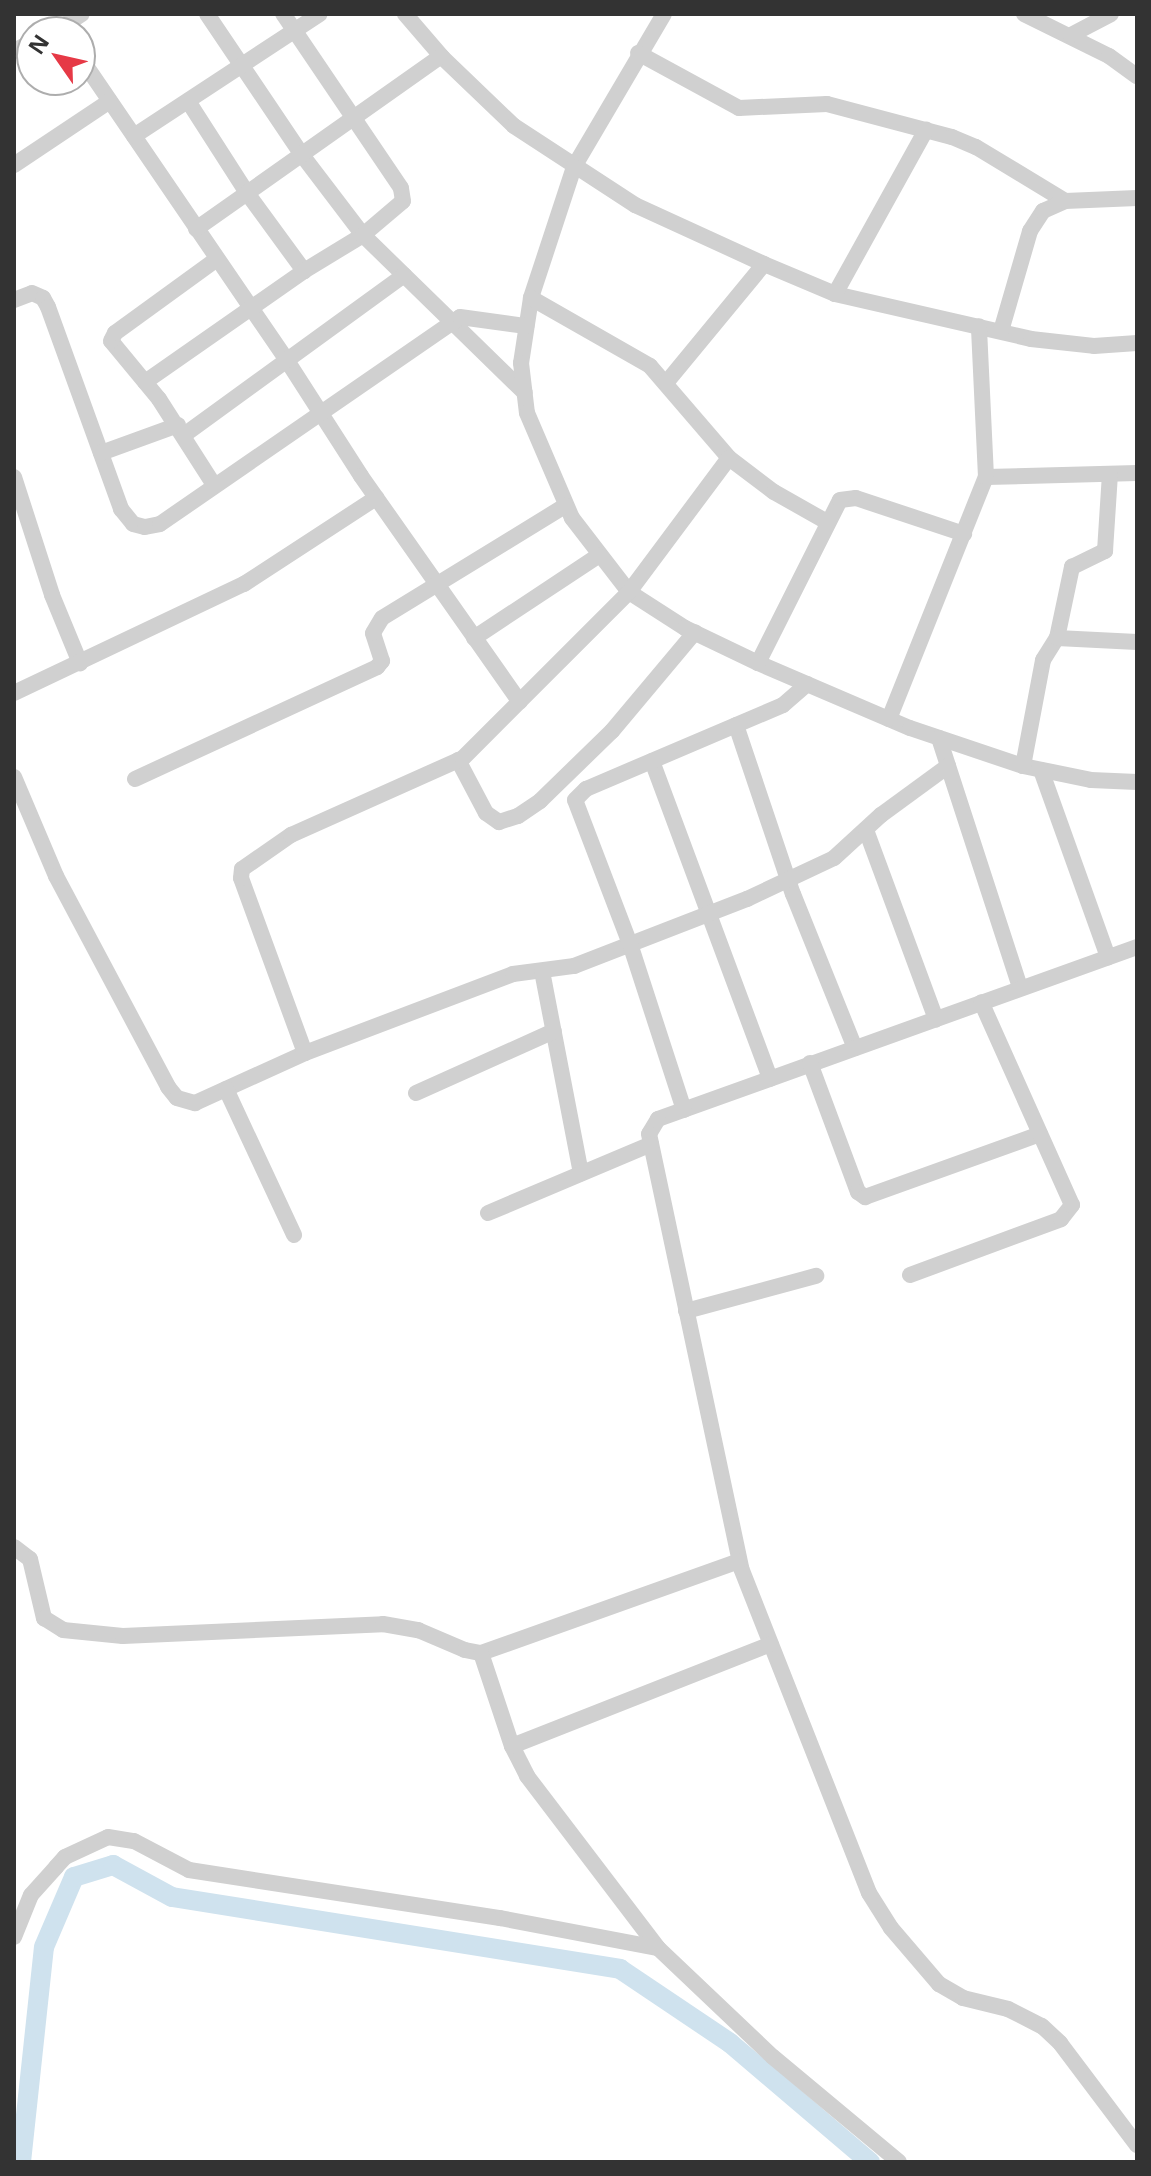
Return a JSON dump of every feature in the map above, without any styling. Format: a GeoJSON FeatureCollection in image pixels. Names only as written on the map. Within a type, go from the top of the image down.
{"type":"FeatureCollection","features":[{"type":"Feature","properties":{"kind":"street"},"geometry":{"type":"LineString","coordinates":[[207,14],[302,155],[363,235],[525,393]]}},
{"type":"Feature","properties":{"kind":"street"},"geometry":{"type":"LineString","coordinates":[[145,382],[304,271],[363,235],[401,205],[401,188],[283,14]]}},
{"type":"Feature","properties":{"kind":"street"},"geometry":{"type":"LineString","coordinates":[[134,136],[320,14]]}},
{"type":"Feature","properties":{"kind":"street"},"geometry":{"type":"LineString","coordinates":[[405,14],[441,56],[514,126],[635,205],[764,264],[835,294],[1001,331],[1094,346],[1137,343]]}},
{"type":"Feature","properties":{"kind":"street"},"geometry":{"type":"LineString","coordinates":[[664,14],[638,53],[574,167],[531,298],[521,363],[527,413],[565,506],[598,556],[629,592],[695,632],[758,663],[889,719],[1023,766],[1091,780],[1137,782]]}},
{"type":"Feature","properties":{"kind":"street"},"geometry":{"type":"LineString","coordinates":[[1024,14],[1071,35],[1137,76]]}},
{"type":"Feature","properties":{"kind":"street"},"geometry":{"type":"LineString","coordinates":[[1071,35],[1111,14]]}},
{"type":"Feature","properties":{"kind":"street"},"geometry":{"type":"LineString","coordinates":[[638,53],[739,108],[827,104],[926,130],[976,147],[1065,201]]}},
{"type":"Feature","properties":{"kind":"street"},"geometry":{"type":"LineString","coordinates":[[196,229],[441,56]]}},
{"type":"Feature","properties":{"kind":"street"},"geometry":{"type":"LineString","coordinates":[[96,80],[252,307],[376,498],[520,702]]}},
{"type":"Feature","properties":{"kind":"street"},"geometry":{"type":"LineString","coordinates":[[14,165],[110,101]]}},
{"type":"Feature","properties":{"kind":"street"},"geometry":{"type":"LineString","coordinates":[[188,101],[247,193],[304,271]]}},
{"type":"Feature","properties":{"kind":"street"},"geometry":{"type":"LineString","coordinates":[[835,294],[926,130]]}},
{"type":"Feature","properties":{"kind":"street"},"geometry":{"type":"LineString","coordinates":[[1001,331],[1030,231],[1043,211],[1065,201],[1137,198]]}},
{"type":"Feature","properties":{"kind":"street"},"geometry":{"type":"LineString","coordinates":[[214,485],[181,430],[113,346],[111,337],[217,259]]}},
{"type":"Feature","properties":{"kind":"street"},"geometry":{"type":"LineString","coordinates":[[666,383],[764,264]]}},
{"type":"Feature","properties":{"kind":"street"},"geometry":{"type":"LineString","coordinates":[[101,453],[181,430],[404,275]]}},
{"type":"Feature","properties":{"kind":"street"},"geometry":{"type":"LineString","coordinates":[[14,300],[37,294],[48,307],[121,509],[133,524],[145,527],[160,524],[451,321],[466,315],[526,326]]}},
{"type":"Feature","properties":{"kind":"street"},"geometry":{"type":"LineString","coordinates":[[531,298],[650,366],[702,431],[729,458],[774,492],[827,522]]}},
{"type":"Feature","properties":{"kind":"street"},"geometry":{"type":"LineString","coordinates":[[889,719],[986,477],[979,326]]}},
{"type":"Feature","properties":{"kind":"street"},"geometry":{"type":"LineString","coordinates":[[305,1053],[241,878],[242,869],[291,835],[458,760],[629,592],[729,458]]}},
{"type":"Feature","properties":{"kind":"street"},"geometry":{"type":"LineString","coordinates":[[986,477],[1137,473]]}},
{"type":"Feature","properties":{"kind":"street"},"geometry":{"type":"LineString","coordinates":[[1023,766],[1043,660],[1057,638],[1072,567],[1076,562],[1105,551],[1110,474]]}},
{"type":"Feature","properties":{"kind":"street"},"geometry":{"type":"LineString","coordinates":[[14,477],[52,595],[80,663]]}},
{"type":"Feature","properties":{"kind":"street"},"geometry":{"type":"LineString","coordinates":[[758,663],[834,506],[847,497],[964,534]]}},
{"type":"Feature","properties":{"kind":"street"},"geometry":{"type":"LineString","coordinates":[[14,693],[244,584],[376,498]]}},
{"type":"Feature","properties":{"kind":"street"},"geometry":{"type":"LineString","coordinates":[[135,779],[377,667],[382,661],[373,633],[378,623],[436,583],[565,506]]}},
{"type":"Feature","properties":{"kind":"street"},"geometry":{"type":"LineString","coordinates":[[474,638],[598,556]]}},
{"type":"Feature","properties":{"kind":"street"},"geometry":{"type":"LineString","coordinates":[[458,760],[486,813],[499,822],[518,816],[549,792],[612,731],[695,632]]}},
{"type":"Feature","properties":{"kind":"street"},"geometry":{"type":"LineString","coordinates":[[1057,638],[1137,642]]}},
{"type":"Feature","properties":{"kind":"street"},"geometry":{"type":"LineString","coordinates":[[575,800],[586,789],[783,705],[807,684]]}},
{"type":"Feature","properties":{"kind":"street"},"geometry":{"type":"LineString","coordinates":[[736,725],[788,880],[855,1048]]}},
{"type":"Feature","properties":{"kind":"street"},"geometry":{"type":"LineString","coordinates":[[939,738],[1020,988]]}},
{"type":"Feature","properties":{"kind":"street"},"geometry":{"type":"LineString","coordinates":[[652,761],[770,1079]]}},
{"type":"Feature","properties":{"kind":"street"},"geometry":{"type":"LineString","coordinates":[[14,777],[56,876],[168,1087],[187,1103],[195,1103],[305,1053],[513,974],[574,966],[711,914],[788,880],[834,858],[948,766]]}},
{"type":"Feature","properties":{"kind":"street"},"geometry":{"type":"LineString","coordinates":[[1041,770],[1108,957]]}},
{"type":"Feature","properties":{"kind":"street"},"geometry":{"type":"LineString","coordinates":[[549,792],[575,800]]}},
{"type":"Feature","properties":{"kind":"street"},"geometry":{"type":"LineString","coordinates":[[575,800],[630,944],[684,1110]]}},
{"type":"Feature","properties":{"kind":"street"},"geometry":{"type":"LineString","coordinates":[[866,830],[936,1019]]}},
{"type":"Feature","properties":{"kind":"street"},"geometry":{"type":"LineString","coordinates":[[1137,947],[684,1110],[652,1124],[649,1134],[739,1561],[857,1867],[891,1928],[939,1984],[963,1998],[1008,2009],[1042,2026],[1060,2043],[1137,2145]]}},
{"type":"Feature","properties":{"kind":"street"},"geometry":{"type":"LineString","coordinates":[[542,971],[581,1173]]}},
{"type":"Feature","properties":{"kind":"street"},"geometry":{"type":"LineString","coordinates":[[910,1275],[1061,1219],[1069,1213],[1071,1198],[981,1002]]}},
{"type":"Feature","properties":{"kind":"street"},"geometry":{"type":"LineString","coordinates":[[416,1093],[554,1031]]}},
{"type":"Feature","properties":{"kind":"street"},"geometry":{"type":"LineString","coordinates":[[810,1063],[858,1192],[865,1197],[1040,1134]]}},
{"type":"Feature","properties":{"kind":"street"},"geometry":{"type":"LineString","coordinates":[[226,1089],[294,1235]]}},
{"type":"Feature","properties":{"kind":"street"},"geometry":{"type":"LineString","coordinates":[[488,1213],[651,1144]]}},
{"type":"Feature","properties":{"kind":"street"},"geometry":{"type":"LineString","coordinates":[[686,1311],[816,1276]]}},
{"type":"Feature","properties":{"kind":"street"},"geometry":{"type":"LineString","coordinates":[[14,1547],[30,1559],[44,1618],[63,1630],[123,1636],[383,1624],[418,1630],[465,1650],[481,1653],[739,1561]]}},
{"type":"Feature","properties":{"kind":"street"},"geometry":{"type":"LineString","coordinates":[[512,1746],[771,1644]]}},
{"type":"Feature","properties":{"kind":"street"},"geometry":{"type":"LineString","coordinates":[[481,1653],[512,1746],[527,1776],[658,1948],[773,2057],[899,2162]]}},
{"type":"Feature","properties":{"kind":"street"},"geometry":{"type":"LineString","coordinates":[[14,1937],[31,1895],[65,1857],[108,1837],[134,1841],[189,1870],[500,1918],[658,1948]]}},
{"type":"Feature","properties":{"kind":"waterway"},"geometry":{"type":"LineString","coordinates":[[21,2162],[44,1947],[74,1877],[113,1865],[172,1897],[620,1969],[730,2043],[870,2162]]}}]}
